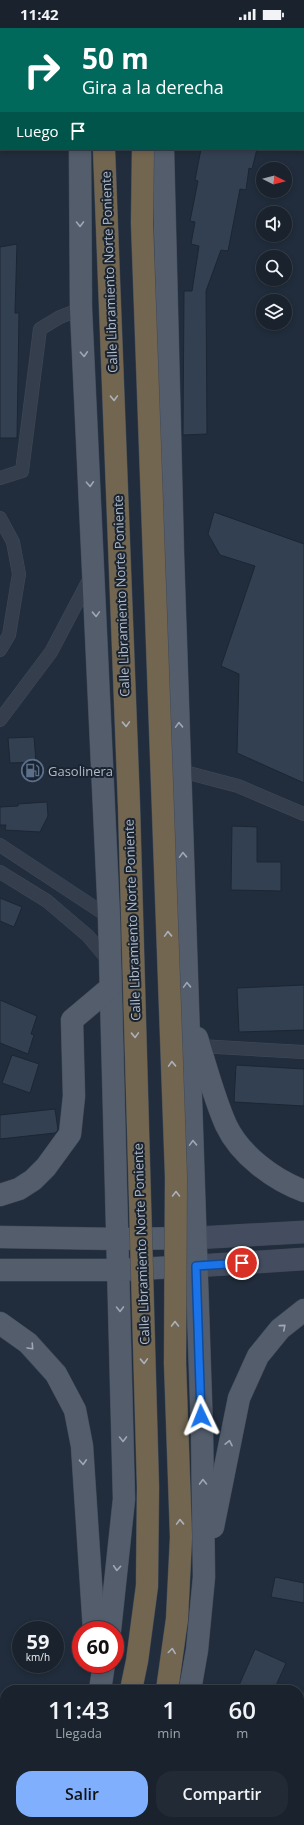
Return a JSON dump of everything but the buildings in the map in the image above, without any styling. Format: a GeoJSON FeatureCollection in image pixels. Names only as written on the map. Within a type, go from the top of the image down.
{"type":"FeatureCollection","features":[{"type":"Feature","properties":{"kind":"highway","name":"Calle Libramiento Norte Poniente"},"geometry":{"type":"LineString","coordinates":[[104,150],[128,790],[148,1487],[147,1586],[138,1661],[132,1685]]}},
{"type":"Feature","properties":{"kind":"highway"},"geometry":{"type":"LineString","coordinates":[[143,150],[142,223],[176,1176],[175,1363],[181,1537],[177,1619],[167,1685]]}},
{"type":"Feature","properties":{"kind":"main road","name":"Calle Libramiento Norte Poniente"},"geometry":{"type":"LineString","coordinates":[[80,150],[82,309],[109,917],[124,1499],[112,1621]]}},
{"type":"Feature","properties":{"kind":"main road"},"geometry":{"type":"LineString","coordinates":[[164,150],[173,554],[202,1431],[204,1577]]}},
{"type":"Feature","properties":{"kind":"main road"},"geometry":{"type":"LineString","coordinates":[[0,1195],[19,1189],[33,1180],[46,1167],[70,1134],[74,1096],[72,1020],[110,988]]}},
{"type":"Feature","properties":{"kind":"main road"},"geometry":{"type":"LineString","coordinates":[[188,1010],[226,1127],[245,1153],[274,1178],[304,1191]]}},
{"type":"Feature","properties":{"kind":"main road"},"geometry":{"type":"LineString","coordinates":[[0,1237],[118,1239],[195,1238],[304,1232]]}},
{"type":"Feature","properties":{"kind":"main road"},"geometry":{"type":"LineString","coordinates":[[0,1270],[119,1270],[304,1259]]}},
{"type":"Feature","properties":{"kind":"main road"},"geometry":{"type":"LineString","coordinates":[[191,1685],[197,1650],[204,1577],[226,1454],[239,1398],[258,1356],[280,1329],[304,1310]]}},
{"type":"Feature","properties":{"kind":"main road"},"geometry":{"type":"LineString","coordinates":[[0,1323],[28,1343],[56,1374],[74,1410],[82,1446],[93,1621]]}},
{"type":"Feature","properties":{"kind":"main road"},"geometry":{"type":"LineString","coordinates":[[98,1673],[100,1685]]}},
{"type":"Feature","properties":{"kind":"main road"},"geometry":{"type":"LineString","coordinates":[[100,1685],[102,1673]]}},
{"type":"Feature","properties":{"kind":"lane"},"geometry":{"type":"LineString","coordinates":[[0,478],[22,472],[40,329],[60,317],[82,309]]}},
{"type":"Feature","properties":{"kind":"lane"},"geometry":{"type":"LineString","coordinates":[[0,518],[13,542],[19,574],[9,635],[0,650]]}},
{"type":"Feature","properties":{"kind":"lane"},"geometry":{"type":"LineString","coordinates":[[0,720],[51,652],[94,569]]}},
{"type":"Feature","properties":{"kind":"lane"},"geometry":{"type":"LineString","coordinates":[[181,771],[238,786],[304,814]]}},
{"type":"Feature","properties":{"kind":"lane"},"geometry":{"type":"LineString","coordinates":[[0,846],[109,917]]}},
{"type":"Feature","properties":{"kind":"lane"},"geometry":{"type":"LineString","coordinates":[[0,872],[48,901],[88,936],[109,961]]}},
{"type":"Feature","properties":{"kind":"lane"},"geometry":{"type":"LineString","coordinates":[[199,1046],[304,1052]]}},
{"type":"Feature","properties":{"kind":"place","name":"Gasolinera"},"geometry":{"type":"Point","coordinates":[32,771]}},
{"type":"Feature","properties":{"kind":"route"},"geometry":{"type":"LineString","coordinates":[[201,1416],[196,1266],[242,1263]]}}]}
